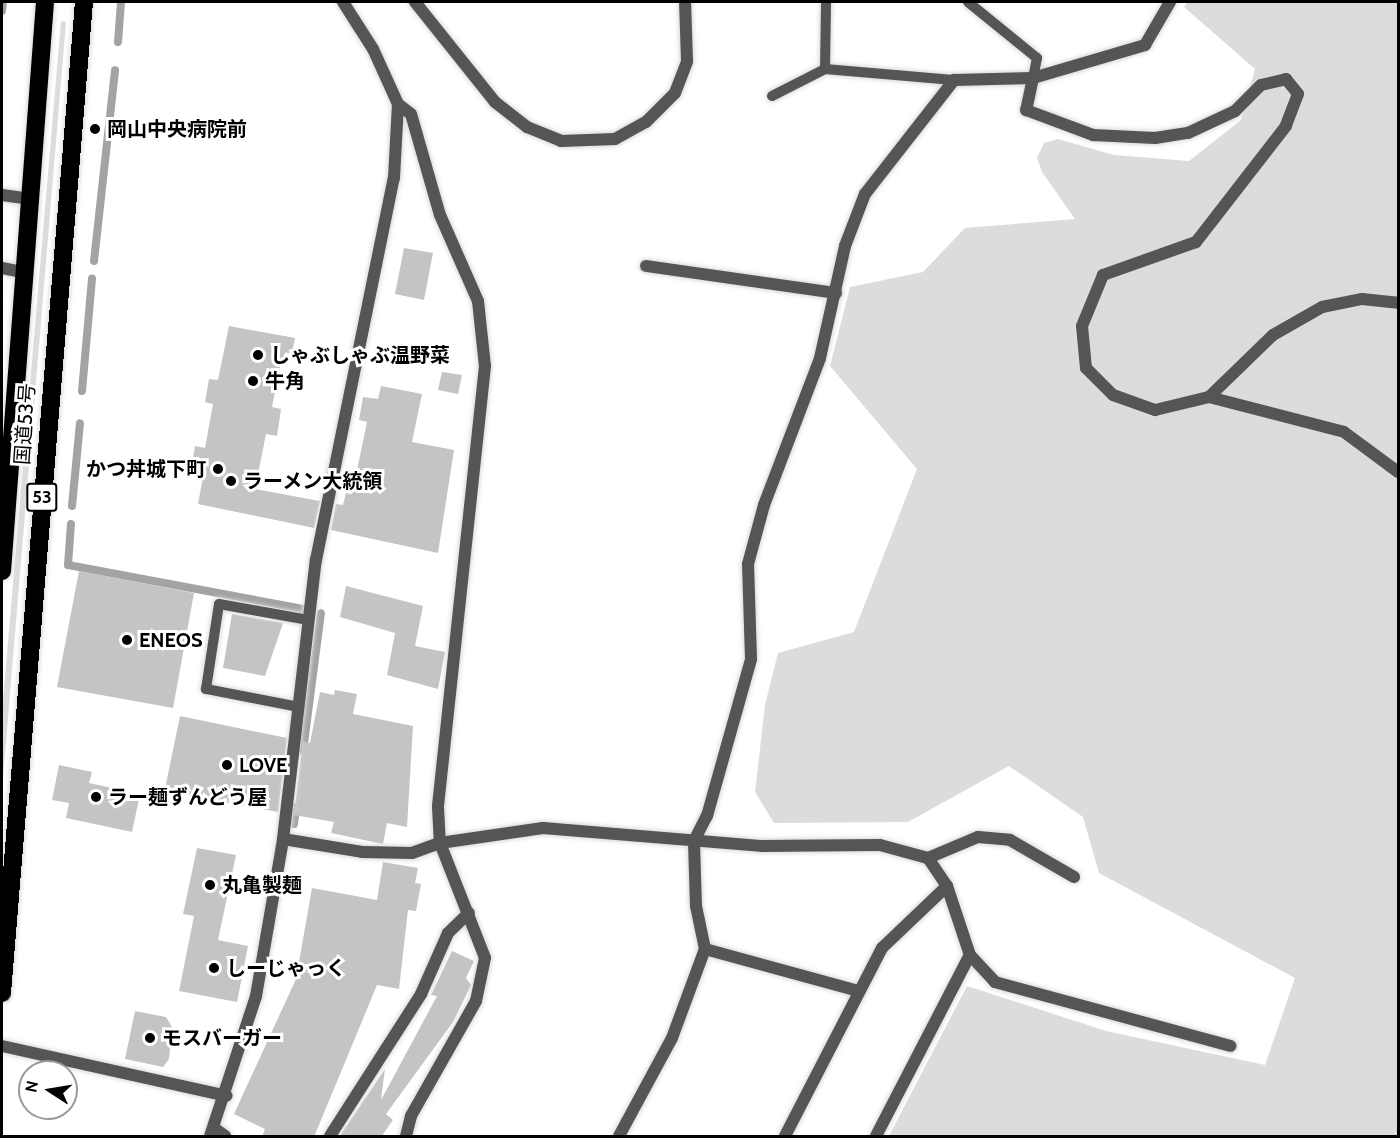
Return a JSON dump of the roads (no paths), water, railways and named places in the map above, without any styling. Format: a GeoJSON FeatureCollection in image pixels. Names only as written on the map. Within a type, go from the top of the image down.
{"type":"FeatureCollection","features":[{"type":"Feature","properties":{"kind":"highway","name":"国道53号"},"geometry":{"type":"LineString","coordinates":[[2,571],[27,273],[45,2]]}},
{"type":"Feature","properties":{"kind":"highway","name":"国道53号"},"geometry":{"type":"LineString","coordinates":[[2,993],[84,2]]}},
{"type":"Feature","properties":{"kind":"street"},"geometry":{"type":"LineString","coordinates":[[225,1137],[212,1132],[227,1096],[256,996],[283,840],[316,560],[394,178],[398,104],[373,49],[343,2]]}},
{"type":"Feature","properties":{"kind":"street"},"geometry":{"type":"LineString","coordinates":[[415,2],[495,102],[527,127],[561,141],[615,139],[646,122],[675,93],[687,61],[685,2]]}},
{"type":"Feature","properties":{"kind":"street"},"geometry":{"type":"LineString","coordinates":[[619,1137],[672,1038],[705,949],[696,906],[694,841],[707,816],[751,659],[748,564],[764,505],[820,358],[845,246],[865,194],[954,80],[1033,78],[1145,45],[1170,2]]}},
{"type":"Feature","properties":{"kind":"street"},"geometry":{"type":"LineString","coordinates":[[1033,78],[1026,110],[1093,135],[1155,138],[1188,133],[1235,111],[1261,84],[1286,79],[1298,94],[1286,126],[1196,242],[1103,275],[1082,326],[1086,368],[1113,395],[1155,410],[1209,397],[1344,432],[1398,472]]}},
{"type":"Feature","properties":{"kind":"street"},"geometry":{"type":"LineString","coordinates":[[398,104],[411,114],[433,173],[440,215],[478,301],[485,366],[459,589],[440,843],[470,914],[484,958],[476,1001],[411,1116],[406,1137]]}},
{"type":"Feature","properties":{"kind":"street"},"geometry":{"type":"LineString","coordinates":[[2,195],[31,199]]}},
{"type":"Feature","properties":{"kind":"street"},"geometry":{"type":"LineString","coordinates":[[646,266],[836,293]]}},
{"type":"Feature","properties":{"kind":"street"},"geometry":{"type":"LineString","coordinates":[[2,268],[27,273]]}},
{"type":"Feature","properties":{"kind":"street"},"geometry":{"type":"LineString","coordinates":[[1209,397],[1273,335],[1322,307],[1362,299],[1398,303]]}},
{"type":"Feature","properties":{"kind":"street"},"geometry":{"type":"LineString","coordinates":[[283,840],[362,852],[412,853],[440,843],[543,828],[694,841],[879,845],[928,858],[978,837],[1010,840],[1074,877]]}},
{"type":"Feature","properties":{"kind":"street"},"geometry":{"type":"LineString","coordinates":[[928,858],[947,886],[970,954],[995,981],[1230,1046]]}},
{"type":"Feature","properties":{"kind":"street"},"geometry":{"type":"LineString","coordinates":[[785,1137],[882,948],[947,886]]}},
{"type":"Feature","properties":{"kind":"street"},"geometry":{"type":"LineString","coordinates":[[330,1137],[421,994],[448,933],[470,914]]}},
{"type":"Feature","properties":{"kind":"street"},"geometry":{"type":"LineString","coordinates":[[705,949],[859,992]]}},
{"type":"Feature","properties":{"kind":"street"},"geometry":{"type":"LineString","coordinates":[[876,1137],[970,954]]}},
{"type":"Feature","properties":{"kind":"street"},"geometry":{"type":"LineString","coordinates":[[2,1046],[227,1096]]}},
{"type":"Feature","properties":{"kind":"lane"},"geometry":{"type":"LineString","coordinates":[[825,69],[826,2]]}},
{"type":"Feature","properties":{"kind":"lane"},"geometry":{"type":"LineString","coordinates":[[969,2],[1037,58],[1033,78]]}},
{"type":"Feature","properties":{"kind":"lane"},"geometry":{"type":"LineString","coordinates":[[772,96],[825,69],[954,80]]}},
{"type":"Feature","properties":{"kind":"lane"},"geometry":{"type":"LineString","coordinates":[[298,707],[206,689],[219,604],[309,621]]}},
{"type":"Feature","properties":{"kind":"waterway"},"geometry":{"type":"LineString","coordinates":[[2,11],[3,2]]}},
{"type":"Feature","properties":{"kind":"waterway"},"geometry":{"type":"LineString","coordinates":[[118,42],[121,2]]}},
{"type":"Feature","properties":{"kind":"waterway"},"geometry":{"type":"LineString","coordinates":[[94,261],[115,70]]}},
{"type":"Feature","properties":{"kind":"waterway"},"geometry":{"type":"LineString","coordinates":[[82,391],[92,278]]}},
{"type":"Feature","properties":{"kind":"waterway"},"geometry":{"type":"LineString","coordinates":[[72,506],[80,423]]}},
{"type":"Feature","properties":{"kind":"waterway"},"geometry":{"type":"LineString","coordinates":[[71,524],[68,565],[303,609]]}},
{"type":"Feature","properties":{"kind":"waterway"},"geometry":{"type":"LineString","coordinates":[[303,751],[321,613]]}},
{"type":"Feature","properties":{"kind":"waterway"},"geometry":{"type":"LineString","coordinates":[[294,824],[296,807]]}},
{"type":"Feature","properties":{"kind":"place","name":"岡山中央病院前"},"geometry":{"type":"Point","coordinates":[95,129]}},
{"type":"Feature","properties":{"kind":"place","name":"しゃぶしゃぶ温野菜"},"geometry":{"type":"Point","coordinates":[258,355]}},
{"type":"Feature","properties":{"kind":"place","name":"牛角"},"geometry":{"type":"Point","coordinates":[253,381]}},
{"type":"Feature","properties":{"kind":"place","name":"かつ丼城下町"},"geometry":{"type":"Point","coordinates":[218,469]}},
{"type":"Feature","properties":{"kind":"place","name":"ラーメン大統領"},"geometry":{"type":"Point","coordinates":[231,481]}},
{"type":"Feature","properties":{"kind":"place","name":"ENEOS"},"geometry":{"type":"Point","coordinates":[127,640]}},
{"type":"Feature","properties":{"kind":"place","name":"LOVE"},"geometry":{"type":"Point","coordinates":[227,765]}},
{"type":"Feature","properties":{"kind":"place","name":"ラー麺ずんどう屋"},"geometry":{"type":"Point","coordinates":[96,797]}},
{"type":"Feature","properties":{"kind":"place","name":"丸亀製麺"},"geometry":{"type":"Point","coordinates":[210,885]}},
{"type":"Feature","properties":{"kind":"place","name":"しーじゃっく"},"geometry":{"type":"Point","coordinates":[214,968]}},
{"type":"Feature","properties":{"kind":"place","name":"モスバーガー"},"geometry":{"type":"Point","coordinates":[150,1038]}}]}
